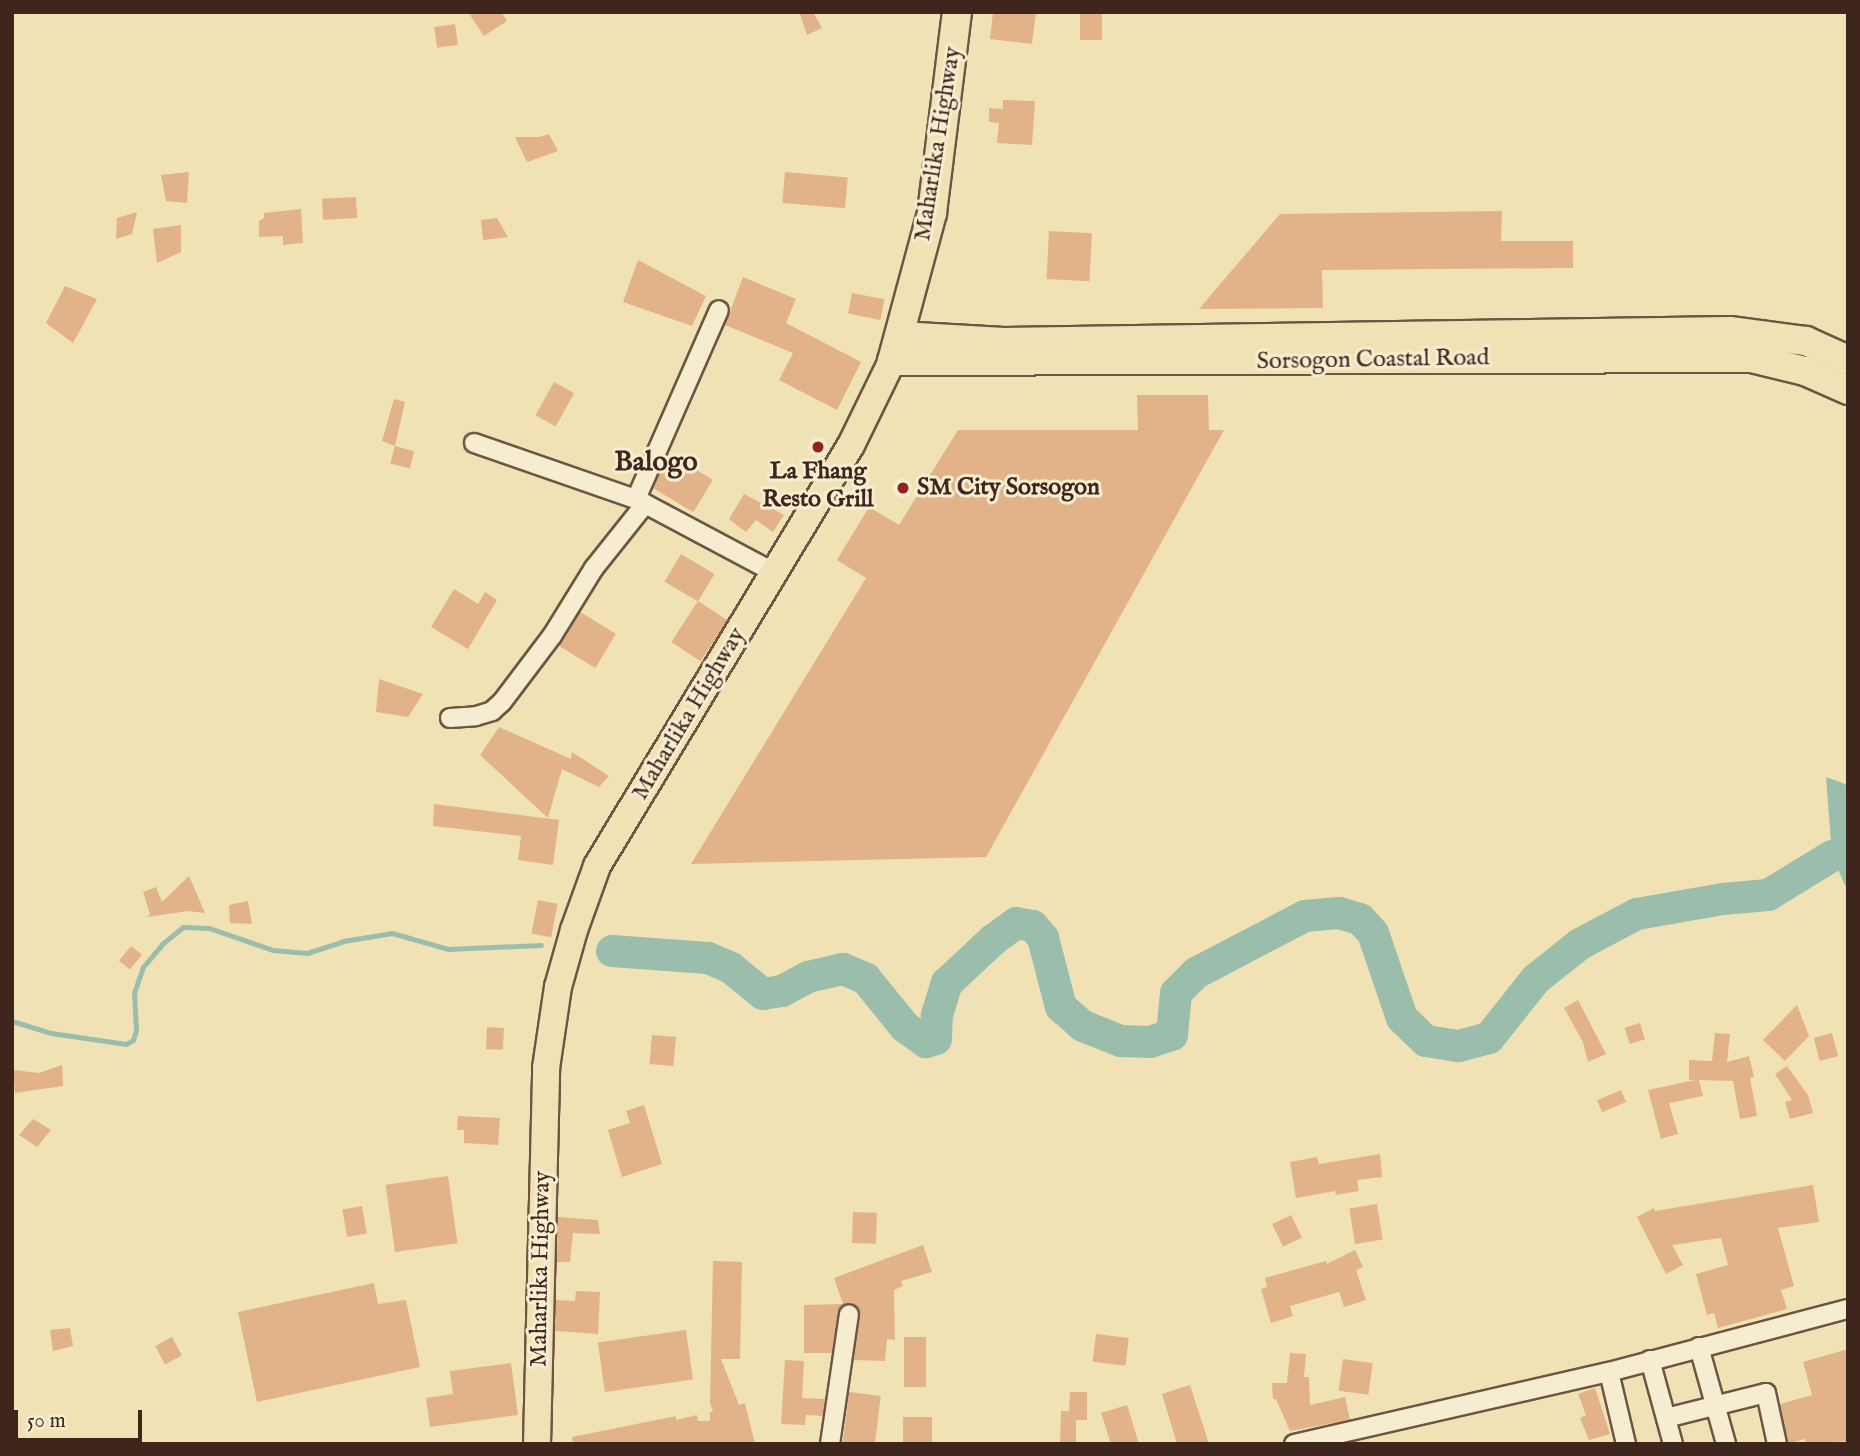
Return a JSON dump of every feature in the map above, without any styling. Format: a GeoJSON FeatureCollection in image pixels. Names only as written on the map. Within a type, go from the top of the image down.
{"type":"FeatureCollection","features":[{"type":"Feature","properties":{"kind":"highway","name":"Maharlika Highway"},"geometry":{"type":"LineString","coordinates":[[896,349],[932,213],[957,12]]}},
{"type":"Feature","properties":{"kind":"highway","name":"Sorsogon Coastal Road"},"geometry":{"type":"LineString","coordinates":[[896,349],[1004,342],[1730,331],[1784,336],[1840,356]]}},
{"type":"Feature","properties":{"kind":"highway","name":"Sorsogon Coastal Road"},"geometry":{"type":"LineString","coordinates":[[896,349],[1751,358],[1805,371],[1838,386]]}},
{"type":"Feature","properties":{"kind":"highway"},"geometry":{"type":"LineString","coordinates":[[1838,386],[1840,356]]}},
{"type":"Feature","properties":{"kind":"main road","name":"Maharlika Highway"},"geometry":{"type":"LineString","coordinates":[[537,1444],[546,1068],[558,987],[597,866],[851,445],[896,349]]}},
{"type":"Feature","properties":{"kind":"street"},"geometry":{"type":"LineString","coordinates":[[450,718],[475,716],[492,711],[502,702],[552,636],[594,568],[641,501],[719,310]]}},
{"type":"Feature","properties":{"kind":"street"},"geometry":{"type":"LineString","coordinates":[[474,443],[641,501],[775,573]]}},
{"type":"Feature","properties":{"kind":"street"},"geometry":{"type":"LineString","coordinates":[[1294,1444],[1609,1372],[1848,1309]]}},
{"type":"Feature","properties":{"kind":"street"},"geometry":{"type":"LineString","coordinates":[[830,1444],[849,1314]]}},
{"type":"Feature","properties":{"kind":"street"},"geometry":{"type":"LineString","coordinates":[[1699,1347],[1726,1444]]}},
{"type":"Feature","properties":{"kind":"street"},"geometry":{"type":"LineString","coordinates":[[1650,1360],[1673,1444]]}},
{"type":"Feature","properties":{"kind":"street"},"geometry":{"type":"LineString","coordinates":[[1609,1372],[1626,1444]]}},
{"type":"Feature","properties":{"kind":"street"},"geometry":{"type":"LineString","coordinates":[[1666,1418],[1766,1393],[1777,1444]]}},
{"type":"Feature","properties":{"kind":"shaded area"},"geometry":{"type":"Polygon","coordinates":[[[1826,777],[1848,785],[1848,892],[1832,856],[1826,777]]]}},
{"type":"Feature","properties":{"kind":"building"},"geometry":{"type":"Polygon","coordinates":[[[468,12],[501,12],[507,21],[484,36],[468,12]]]}},
{"type":"Feature","properties":{"kind":"building"},"geometry":{"type":"Polygon","coordinates":[[[799,12],[813,12],[822,28],[807,35],[799,12]]]}},
{"type":"Feature","properties":{"kind":"building"},"geometry":{"type":"Polygon","coordinates":[[[993,12],[1036,12],[1032,44],[990,39],[993,12]]]}},
{"type":"Feature","properties":{"kind":"building"},"geometry":{"type":"Polygon","coordinates":[[[1080,12],[1102,12],[1102,40],[1080,40],[1080,12]]]}},
{"type":"Feature","properties":{"kind":"building"},"geometry":{"type":"Polygon","coordinates":[[[455,24],[458,45],[437,48],[434,27],[455,24]]]}},
{"type":"Feature","properties":{"kind":"building"},"geometry":{"type":"Polygon","coordinates":[[[1003,100],[1035,101],[1032,145],[997,143],[999,123],[989,122],[989,108],[1003,109],[1003,100]]]}},
{"type":"Feature","properties":{"kind":"building"},"geometry":{"type":"Polygon","coordinates":[[[549,134],[558,151],[527,162],[515,137],[539,137],[549,134]]]}},
{"type":"Feature","properties":{"kind":"building"},"geometry":{"type":"Polygon","coordinates":[[[189,172],[187,203],[166,201],[161,175],[189,172]]]}},
{"type":"Feature","properties":{"kind":"building"},"geometry":{"type":"Polygon","coordinates":[[[785,172],[848,177],[845,208],[782,203],[785,172]]]}},
{"type":"Feature","properties":{"kind":"building"},"geometry":{"type":"Polygon","coordinates":[[[356,197],[357,218],[323,220],[322,199],[356,197]]]}},
{"type":"Feature","properties":{"kind":"building"},"geometry":{"type":"Polygon","coordinates":[[[301,209],[303,243],[283,245],[283,236],[259,237],[259,221],[264,218],[264,213],[301,209]]]}},
{"type":"Feature","properties":{"kind":"building"},"geometry":{"type":"Polygon","coordinates":[[[1502,211],[1501,241],[1573,241],[1573,268],[1322,270],[1323,308],[1199,309],[1280,214],[1502,211]]]}},
{"type":"Feature","properties":{"kind":"building"},"geometry":{"type":"Polygon","coordinates":[[[137,212],[132,234],[116,239],[117,218],[137,212]]]}},
{"type":"Feature","properties":{"kind":"building"},"geometry":{"type":"Polygon","coordinates":[[[497,218],[508,237],[483,240],[481,220],[497,218]]]}},
{"type":"Feature","properties":{"kind":"building"},"geometry":{"type":"Polygon","coordinates":[[[181,225],[181,252],[157,263],[153,229],[181,225]]]}},
{"type":"Feature","properties":{"kind":"building"},"geometry":{"type":"Polygon","coordinates":[[[1049,231],[1092,233],[1089,281],[1046,279],[1049,231]]]}},
{"type":"Feature","properties":{"kind":"building"},"geometry":{"type":"Polygon","coordinates":[[[638,260],[706,296],[692,326],[623,302],[638,260]]]}},
{"type":"Feature","properties":{"kind":"building"},"geometry":{"type":"Polygon","coordinates":[[[743,277],[796,299],[786,323],[861,362],[837,410],[779,380],[793,353],[725,325],[743,277]]]}},
{"type":"Feature","properties":{"kind":"building"},"geometry":{"type":"Polygon","coordinates":[[[65,286],[97,299],[73,343],[46,323],[65,286]]]}},
{"type":"Feature","properties":{"kind":"building"},"geometry":{"type":"Polygon","coordinates":[[[852,293],[884,299],[880,320],[848,314],[852,293]]]}},
{"type":"Feature","properties":{"kind":"building"},"geometry":{"type":"Polygon","coordinates":[[[554,382],[574,393],[556,426],[536,415],[554,382]]]}},
{"type":"Feature","properties":{"kind":"building"},"geometry":{"type":"Polygon","coordinates":[[[1137,395],[1208,395],[1209,430],[1224,430],[986,857],[691,864],[866,578],[837,560],[869,507],[899,525],[958,430],[1138,430],[1137,395]]]}},
{"type":"Feature","properties":{"kind":"building"},"geometry":{"type":"Polygon","coordinates":[[[394,399],[405,402],[395,446],[382,441],[394,399]]]}},
{"type":"Feature","properties":{"kind":"building"},"geometry":{"type":"Polygon","coordinates":[[[395,446],[414,451],[410,469],[390,463],[395,446]]]}},
{"type":"Feature","properties":{"kind":"building"},"geometry":{"type":"Polygon","coordinates":[[[670,454],[713,480],[693,512],[650,487],[670,454]]]}},
{"type":"Feature","properties":{"kind":"building"},"geometry":{"type":"Polygon","coordinates":[[[744,494],[784,515],[773,532],[756,520],[746,532],[729,519],[744,494]]]}},
{"type":"Feature","properties":{"kind":"building"},"geometry":{"type":"Polygon","coordinates":[[[681,554],[714,574],[698,602],[665,581],[681,554]]]}},
{"type":"Feature","properties":{"kind":"building"},"geometry":{"type":"Polygon","coordinates":[[[454,589],[478,604],[485,592],[497,600],[468,649],[431,627],[454,589]]]}},
{"type":"Feature","properties":{"kind":"building"},"geometry":{"type":"Polygon","coordinates":[[[698,601],[727,620],[701,661],[671,642],[698,601]]]}},
{"type":"Feature","properties":{"kind":"building"},"geometry":{"type":"Polygon","coordinates":[[[580,612],[616,634],[595,668],[559,646],[580,612]]]}},
{"type":"Feature","properties":{"kind":"building"},"geometry":{"type":"Polygon","coordinates":[[[379,679],[423,694],[408,717],[376,712],[379,679]]]}},
{"type":"Feature","properties":{"kind":"building"},"geometry":{"type":"Polygon","coordinates":[[[499,727],[571,759],[572,752],[609,776],[599,787],[562,769],[548,818],[480,755],[499,727]]]}},
{"type":"Feature","properties":{"kind":"building"},"geometry":{"type":"Polygon","coordinates":[[[434,804],[559,820],[553,865],[518,860],[521,836],[433,826],[434,804]]]}},
{"type":"Feature","properties":{"kind":"building"},"geometry":{"type":"Polygon","coordinates":[[[189,876],[205,913],[188,911],[147,917],[150,914],[143,892],[156,887],[162,902],[189,876]]]}},
{"type":"Feature","properties":{"kind":"building"},"geometry":{"type":"Polygon","coordinates":[[[538,900],[558,904],[551,937],[532,933],[538,900]]]}},
{"type":"Feature","properties":{"kind":"building"},"geometry":{"type":"Polygon","coordinates":[[[248,901],[252,924],[230,923],[229,905],[248,901]]]}},
{"type":"Feature","properties":{"kind":"building"},"geometry":{"type":"Polygon","coordinates":[[[131,946],[142,955],[130,970],[119,961],[131,946]]]}},
{"type":"Feature","properties":{"kind":"building"},"geometry":{"type":"Polygon","coordinates":[[[1578,1000],[1606,1054],[1588,1062],[1583,1042],[1564,1008],[1578,1000]]]}},
{"type":"Feature","properties":{"kind":"building"},"geometry":{"type":"Polygon","coordinates":[[[1797,1005],[1809,1036],[1785,1061],[1763,1040],[1797,1005]]]}},
{"type":"Feature","properties":{"kind":"building"},"geometry":{"type":"Polygon","coordinates":[[[1640,1023],[1645,1039],[1630,1044],[1625,1028],[1640,1023]]]}},
{"type":"Feature","properties":{"kind":"building"},"geometry":{"type":"Polygon","coordinates":[[[487,1027],[504,1028],[503,1050],[486,1049],[487,1027]]]}},
{"type":"Feature","properties":{"kind":"building"},"geometry":{"type":"Polygon","coordinates":[[[1715,1033],[1730,1034],[1727,1062],[1749,1056],[1754,1077],[1750,1078],[1757,1116],[1740,1119],[1733,1081],[1699,1080],[1703,1096],[1669,1103],[1678,1134],[1661,1139],[1648,1090],[1695,1080],[1689,1080],[1689,1060],[1712,1061],[1715,1033]]]}},
{"type":"Feature","properties":{"kind":"building"},"geometry":{"type":"Polygon","coordinates":[[[1832,1033],[1838,1056],[1820,1061],[1814,1038],[1832,1033]]]}},
{"type":"Feature","properties":{"kind":"building"},"geometry":{"type":"Polygon","coordinates":[[[652,1035],[676,1037],[673,1066],[649,1064],[652,1035]]]}},
{"type":"Feature","properties":{"kind":"building"},"geometry":{"type":"Polygon","coordinates":[[[62,1065],[63,1086],[15,1093],[13,1070],[39,1073],[62,1065]]]}},
{"type":"Feature","properties":{"kind":"building"},"geometry":{"type":"Polygon","coordinates":[[[1787,1066],[1808,1095],[1813,1113],[1790,1119],[1785,1102],[1792,1100],[1775,1074],[1787,1066]]]}},
{"type":"Feature","properties":{"kind":"building"},"geometry":{"type":"Polygon","coordinates":[[[1621,1090],[1626,1102],[1602,1112],[1597,1100],[1621,1090]]]}},
{"type":"Feature","properties":{"kind":"building"},"geometry":{"type":"Polygon","coordinates":[[[644,1105],[662,1164],[622,1177],[608,1130],[630,1123],[626,1111],[644,1105]]]}},
{"type":"Feature","properties":{"kind":"building"},"geometry":{"type":"Polygon","coordinates":[[[458,1116],[500,1118],[498,1145],[464,1143],[464,1130],[457,1130],[458,1116]]]}},
{"type":"Feature","properties":{"kind":"building"},"geometry":{"type":"Polygon","coordinates":[[[33,1119],[51,1130],[37,1147],[19,1135],[33,1119]]]}},
{"type":"Feature","properties":{"kind":"building"},"geometry":{"type":"Polygon","coordinates":[[[1380,1154],[1382,1177],[1357,1180],[1359,1191],[1336,1195],[1335,1191],[1296,1198],[1290,1162],[1317,1157],[1319,1164],[1380,1154]]]}},
{"type":"Feature","properties":{"kind":"building"},"geometry":{"type":"Polygon","coordinates":[[[448,1176],[457,1243],[395,1252],[386,1185],[448,1176]]]}},
{"type":"Feature","properties":{"kind":"building"},"geometry":{"type":"Polygon","coordinates":[[[1813,1185],[1819,1222],[1778,1228],[1794,1286],[1781,1290],[1787,1309],[1718,1328],[1714,1313],[1707,1315],[1696,1274],[1728,1265],[1721,1238],[1672,1245],[1683,1265],[1666,1274],[1637,1217],[1654,1208],[1655,1211],[1813,1185]]]}},
{"type":"Feature","properties":{"kind":"building"},"geometry":{"type":"Polygon","coordinates":[[[1377,1204],[1383,1240],[1355,1244],[1349,1208],[1377,1204]]]}},
{"type":"Feature","properties":{"kind":"building"},"geometry":{"type":"Polygon","coordinates":[[[362,1206],[367,1234],[347,1237],[342,1209],[362,1206]]]}},
{"type":"Feature","properties":{"kind":"building"},"geometry":{"type":"Polygon","coordinates":[[[853,1212],[877,1213],[876,1244],[852,1243],[853,1212]]]}},
{"type":"Feature","properties":{"kind":"building"},"geometry":{"type":"Polygon","coordinates":[[[1291,1215],[1302,1237],[1283,1247],[1272,1224],[1291,1215]]]}},
{"type":"Feature","properties":{"kind":"building"},"geometry":{"type":"Polygon","coordinates":[[[558,1217],[598,1220],[600,1234],[573,1233],[570,1262],[557,1262],[558,1217]]]}},
{"type":"Feature","properties":{"kind":"building"},"geometry":{"type":"Polygon","coordinates":[[[923,1245],[932,1272],[901,1281],[903,1286],[894,1290],[895,1340],[887,1339],[885,1361],[854,1360],[860,1315],[857,1306],[850,1303],[841,1306],[838,1312],[832,1353],[804,1353],[804,1305],[843,1304],[834,1278],[923,1245]]]}},
{"type":"Feature","properties":{"kind":"building"},"geometry":{"type":"Polygon","coordinates":[[[1355,1250],[1363,1267],[1356,1270],[1366,1300],[1344,1307],[1339,1292],[1290,1306],[1293,1316],[1271,1323],[1261,1289],[1267,1287],[1265,1278],[1326,1261],[1327,1264],[1355,1250]]]}},
{"type":"Feature","properties":{"kind":"building"},"geometry":{"type":"Polygon","coordinates":[[[713,1261],[742,1262],[740,1359],[721,1359],[739,1405],[745,1403],[755,1444],[573,1444],[572,1437],[676,1416],[676,1420],[697,1415],[698,1421],[710,1421],[710,1412],[713,1411],[710,1403],[713,1261]]]}},
{"type":"Feature","properties":{"kind":"building"},"geometry":{"type":"Polygon","coordinates":[[[374,1283],[378,1304],[406,1300],[420,1367],[257,1402],[238,1312],[374,1283]]]}},
{"type":"Feature","properties":{"kind":"building"},"geometry":{"type":"Polygon","coordinates":[[[576,1291],[600,1292],[598,1334],[555,1331],[556,1300],[575,1301],[576,1291]]]}},
{"type":"Feature","properties":{"kind":"building"},"geometry":{"type":"Polygon","coordinates":[[[70,1328],[73,1346],[53,1351],[50,1330],[70,1328]]]}},
{"type":"Feature","properties":{"kind":"building"},"geometry":{"type":"Polygon","coordinates":[[[686,1330],[693,1380],[605,1392],[598,1342],[686,1330]]]}},
{"type":"Feature","properties":{"kind":"building"},"geometry":{"type":"Polygon","coordinates":[[[1096,1334],[1129,1338],[1125,1366],[1093,1362],[1096,1334]]]}},
{"type":"Feature","properties":{"kind":"building"},"geometry":{"type":"Polygon","coordinates":[[[172,1337],[182,1356],[165,1364],[155,1346],[172,1337]]]}},
{"type":"Feature","properties":{"kind":"building"},"geometry":{"type":"Polygon","coordinates":[[[904,1337],[926,1337],[926,1387],[904,1387],[904,1337]]]}},
{"type":"Feature","properties":{"kind":"building"},"geometry":{"type":"Polygon","coordinates":[[[1848,1349],[1848,1441],[1806,1444],[1805,1439],[1788,1444],[1780,1404],[1812,1395],[1803,1362],[1848,1349]]]}},
{"type":"Feature","properties":{"kind":"building"},"geometry":{"type":"Polygon","coordinates":[[[1290,1353],[1306,1354],[1304,1377],[1309,1377],[1310,1405],[1345,1397],[1350,1420],[1290,1431],[1276,1399],[1273,1399],[1272,1383],[1287,1383],[1290,1353]]]}},
{"type":"Feature","properties":{"kind":"building"},"geometry":{"type":"Polygon","coordinates":[[[1343,1359],[1373,1363],[1368,1395],[1339,1391],[1343,1359]]]}},
{"type":"Feature","properties":{"kind":"building"},"geometry":{"type":"Polygon","coordinates":[[[785,1360],[804,1361],[802,1398],[825,1399],[823,1416],[806,1415],[805,1425],[781,1424],[785,1360]]]}},
{"type":"Feature","properties":{"kind":"building"},"geometry":{"type":"Polygon","coordinates":[[[511,1363],[518,1415],[430,1427],[426,1398],[453,1394],[450,1371],[511,1363]]]}},
{"type":"Feature","properties":{"kind":"building"},"geometry":{"type":"Polygon","coordinates":[[[1190,1385],[1209,1444],[1177,1444],[1162,1394],[1190,1385]]]}},
{"type":"Feature","properties":{"kind":"building"},"geometry":{"type":"Polygon","coordinates":[[[1595,1388],[1610,1434],[1589,1440],[1580,1418],[1586,1415],[1578,1394],[1595,1388]]]}},
{"type":"Feature","properties":{"kind":"building"},"geometry":{"type":"Polygon","coordinates":[[[849,1392],[881,1396],[875,1444],[843,1444],[849,1392]]]}},
{"type":"Feature","properties":{"kind":"building"},"geometry":{"type":"Polygon","coordinates":[[[1070,1392],[1087,1392],[1087,1420],[1076,1420],[1076,1444],[1060,1444],[1061,1411],[1069,1411],[1070,1392]]]}},
{"type":"Feature","properties":{"kind":"building"},"geometry":{"type":"Polygon","coordinates":[[[1127,1405],[1139,1444],[1111,1444],[1101,1413],[1127,1405]]]}},
{"type":"Feature","properties":{"kind":"building"},"geometry":{"type":"Polygon","coordinates":[[[903,1417],[932,1417],[932,1443],[903,1443],[903,1417]]]}},
{"type":"Feature","properties":{"kind":"waterway"},"geometry":{"type":"LineString","coordinates":[[612,951],[708,958],[731,968],[763,994],[782,991],[808,977],[843,969],[866,979],[905,1027],[926,1042],[936,1039],[937,1015],[947,983],[993,940],[1016,923],[1033,926],[1043,938],[1061,1007],[1083,1026],[1121,1041],[1150,1042],[1172,1035],[1176,993],[1196,973],[1305,916],[1339,913],[1360,919],[1373,933],[1402,1018],[1426,1041],[1459,1046],[1489,1038],[1536,979],[1580,944],[1637,914],[1723,899],[1768,895],[1832,856]]}},
{"type":"Feature","properties":{"kind":"waterway"},"geometry":{"type":"LineString","coordinates":[[12,1021],[51,1033],[126,1044],[133,1040],[136,1030],[134,993],[143,967],[162,944],[183,927],[209,928],[273,950],[307,953],[343,941],[392,933],[448,949],[541,945]]}},
{"type":"Feature","properties":{"kind":"place","name":"La Fhang Resto Grill"},"geometry":{"type":"Point","coordinates":[818,447]}},
{"type":"Feature","properties":{"kind":"place","name":"SM City Sorsogon"},"geometry":{"type":"Point","coordinates":[903,488]}},
{"type":"Feature","properties":{"kind":"district","name":"Balogo"},"geometry":{"type":"Point","coordinates":[656,463]}}]}
